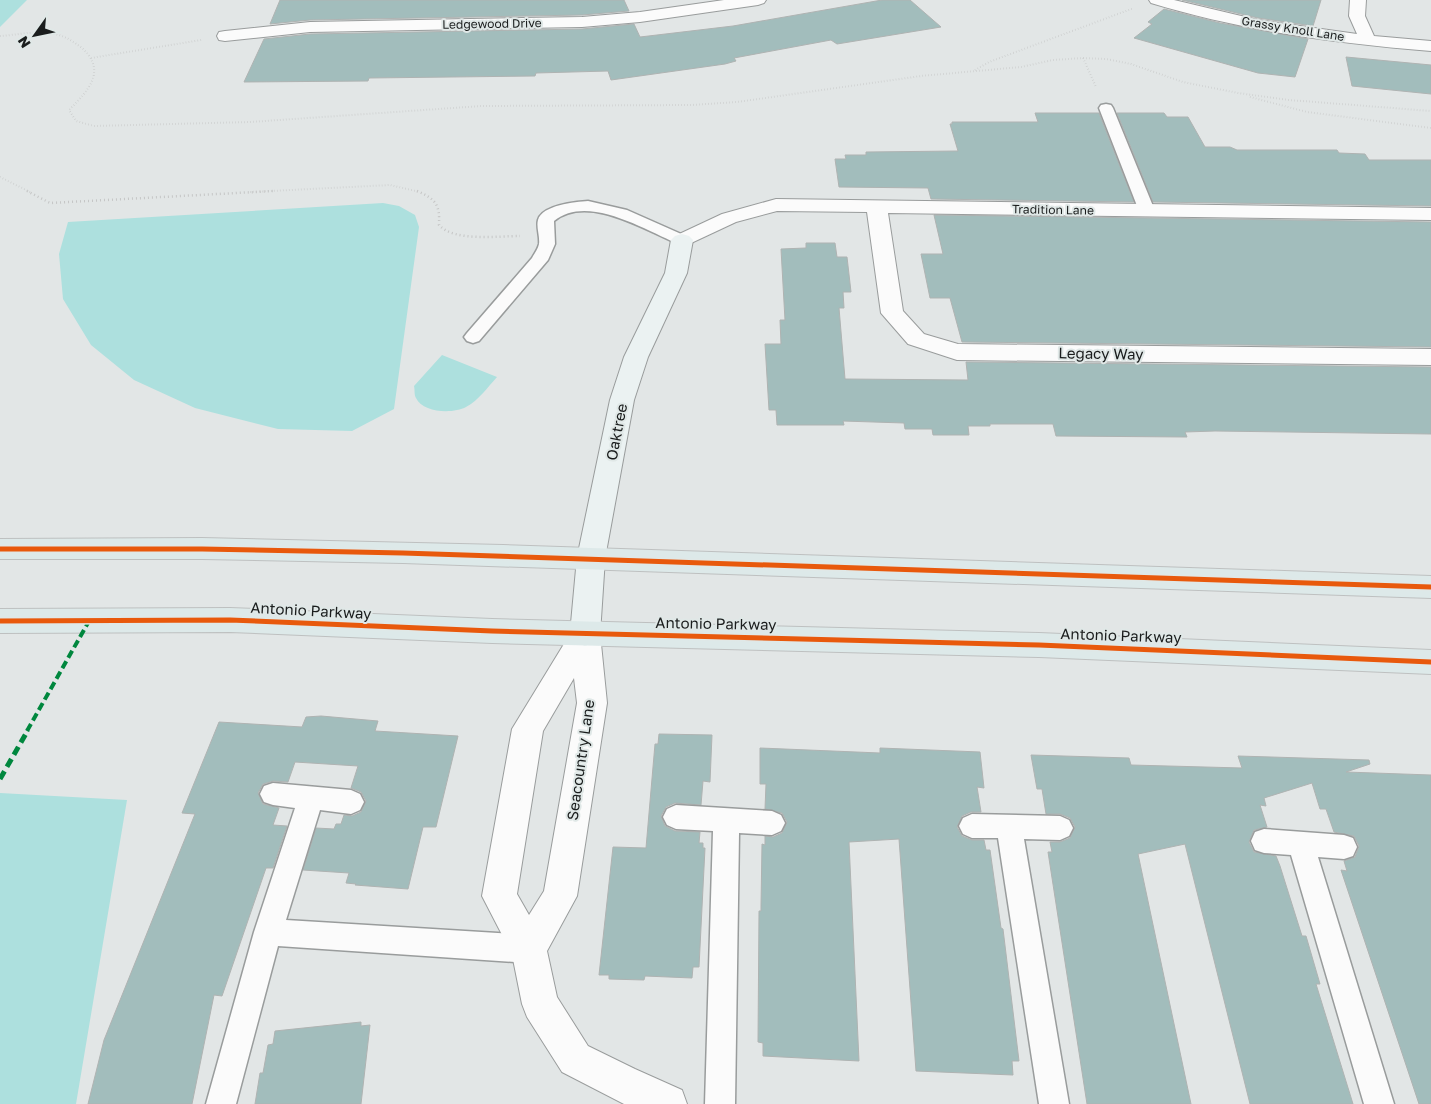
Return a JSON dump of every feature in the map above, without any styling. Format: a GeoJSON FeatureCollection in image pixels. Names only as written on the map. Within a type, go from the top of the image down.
{"type":"FeatureCollection","features":[{"type":"Feature","properties":{"kind":"main road"},"geometry":{"type":"LineString","coordinates":[[0,549],[300,549],[591,558],[947,573],[1431,588]]}},
{"type":"Feature","properties":{"kind":"main road","name":"Antonio Parkway"},"geometry":{"type":"LineString","coordinates":[[0,621],[230,620],[482,631],[1039,645],[1431,662]]}},
{"type":"Feature","properties":{"kind":"street","name":"Ledgewood Drive"},"geometry":{"type":"LineString","coordinates":[[225,36],[310,27],[582,22],[640,17],[758,0]]}},
{"type":"Feature","properties":{"kind":"street","name":"Grassy Knoll Lane"},"geometry":{"type":"LineString","coordinates":[[1157,0],[1255,25],[1366,40],[1431,46]]}},
{"type":"Feature","properties":{"kind":"street"},"geometry":{"type":"LineString","coordinates":[[1358,0],[1357,16],[1366,40]]}},
{"type":"Feature","properties":{"kind":"street","name":"Tradition Lane"},"geometry":{"type":"LineString","coordinates":[[682,240],[729,218],[776,205],[877,208],[1431,214]]}},
{"type":"Feature","properties":{"kind":"street","name":"Legacy Way"},"geometry":{"type":"LineString","coordinates":[[877,208],[892,313],[916,339],[958,352],[1431,357]]}},
{"type":"Feature","properties":{"kind":"street","name":"Oaktree"},"geometry":{"type":"LineString","coordinates":[[585,634],[591,558],[622,400],[636,356],[676,273],[682,240]]}},
{"type":"Feature","properties":{"kind":"street"},"geometry":{"type":"LineString","coordinates":[[585,634],[528,729],[499,896],[529,949],[540,1004],[575,1059],[621,1083],[668,1104]]}},
{"type":"Feature","properties":{"kind":"street","name":"Seacountry Lane"},"geometry":{"type":"LineString","coordinates":[[529,949],[560,896],[592,703],[585,634]]}},
{"type":"Feature","properties":{"kind":"lane"},"geometry":{"type":"LineString","coordinates":[[1106,108],[1147,211]]}},
{"type":"Feature","properties":{"kind":"lane"},"geometry":{"type":"LineString","coordinates":[[473,337],[540,260],[547,244],[546,220],[558,210],[585,205],[611,209],[682,240]]}},
{"type":"Feature","properties":{"kind":"lane"},"geometry":{"type":"LineString","coordinates":[[273,794],[351,802]]}},
{"type":"Feature","properties":{"kind":"lane"},"geometry":{"type":"LineString","coordinates":[[222,1104],[268,932],[311,798]]}},
{"type":"Feature","properties":{"kind":"lane"},"geometry":{"type":"LineString","coordinates":[[676,817],[772,823]]}},
{"type":"Feature","properties":{"kind":"lane"},"geometry":{"type":"LineString","coordinates":[[720,1104],[726,820]]}},
{"type":"Feature","properties":{"kind":"lane"},"geometry":{"type":"LineString","coordinates":[[972,826],[1060,828]]}},
{"type":"Feature","properties":{"kind":"lane"},"geometry":{"type":"LineString","coordinates":[[1009,827],[1054,1104]]}},
{"type":"Feature","properties":{"kind":"lane"},"geometry":{"type":"LineString","coordinates":[[1264,841],[1344,847]]}},
{"type":"Feature","properties":{"kind":"lane"},"geometry":{"type":"LineString","coordinates":[[1301,844],[1379,1104]]}},
{"type":"Feature","properties":{"kind":"lane"},"geometry":{"type":"LineString","coordinates":[[268,932],[529,949]]}},
{"type":"Feature","properties":{"kind":"path"},"geometry":{"type":"LineString","coordinates":[[972,72],[989,62],[1135,7]]}},
{"type":"Feature","properties":{"kind":"path"},"geometry":{"type":"LineString","coordinates":[[0,36],[54,34],[84,49],[91,58],[95,69],[94,78],[88,89],[69,110],[76,121],[94,126],[250,122],[482,106],[692,105],[776,98],[921,76],[1021,68],[1052,60],[1083,58],[1106,59],[1132,64],[1184,82],[1307,112],[1431,128]]}},
{"type":"Feature","properties":{"kind":"path"},"geometry":{"type":"LineString","coordinates":[[91,58],[225,36]]}},
{"type":"Feature","properties":{"kind":"path"},"geometry":{"type":"LineString","coordinates":[[1083,58],[1106,108]]}},
{"type":"Feature","properties":{"kind":"path"},"geometry":{"type":"LineString","coordinates":[[1238,94],[1289,100],[1431,111]]}},
{"type":"Feature","properties":{"kind":"path"},"geometry":{"type":"LineString","coordinates":[[0,176],[50,203],[390,186],[417,191],[433,200],[439,210],[439,225],[444,232],[474,237],[546,236]]}},
{"type":"Feature","properties":{"kind":"shaded area"},"geometry":{"type":"Polygon","coordinates":[[[0,0],[27,0],[0,27],[0,0]]]}},
{"type":"Feature","properties":{"kind":"shaded area"},"geometry":{"type":"Polygon","coordinates":[[[383,203],[399,206],[415,215],[419,227],[394,409],[352,431],[278,429],[195,408],[134,380],[91,345],[63,299],[59,254],[68,222],[383,203]]]}},
{"type":"Feature","properties":{"kind":"shaded area"},"geometry":{"type":"Polygon","coordinates":[[[442,355],[497,377],[479,397],[466,407],[454,411],[439,411],[425,407],[416,398],[414,386],[442,355]]]}},
{"type":"Feature","properties":{"kind":"shaded area"},"geometry":{"type":"Polygon","coordinates":[[[0,793],[127,800],[76,1104],[0,1104],[0,793]]]}},
{"type":"Feature","properties":{"kind":"building"},"geometry":{"type":"Polygon","coordinates":[[[280,0],[624,0],[629,11],[582,15],[310,20],[270,24],[280,0]]]}},
{"type":"Feature","properties":{"kind":"building"},"geometry":{"type":"Polygon","coordinates":[[[882,0],[910,0],[941,27],[837,44],[831,40],[734,58],[736,61],[725,64],[611,80],[608,71],[536,73],[535,76],[369,78],[368,81],[244,82],[264,39],[310,34],[582,29],[634,24],[640,37],[733,26],[882,0]]]}},
{"type":"Feature","properties":{"kind":"building"},"geometry":{"type":"Polygon","coordinates":[[[1182,0],[1321,0],[1313,26],[1258,18],[1182,0]]]}},
{"type":"Feature","properties":{"kind":"building"},"geometry":{"type":"Polygon","coordinates":[[[1164,9],[1220,23],[1308,39],[1295,77],[1258,73],[1134,38],[1152,24],[1148,22],[1164,9]]]}},
{"type":"Feature","properties":{"kind":"building"},"geometry":{"type":"Polygon","coordinates":[[[1346,57],[1431,65],[1431,94],[1352,86],[1346,57]]]}},
{"type":"Feature","properties":{"kind":"building"},"geometry":{"type":"Polygon","coordinates":[[[1035,113],[1099,113],[1134,202],[931,199],[928,188],[839,187],[835,159],[846,159],[845,155],[866,155],[866,152],[958,151],[950,124],[952,122],[1038,122],[1035,113]]]}},
{"type":"Feature","properties":{"kind":"building"},"geometry":{"type":"Polygon","coordinates":[[[1117,113],[1164,113],[1167,117],[1188,117],[1205,147],[1230,147],[1237,150],[1337,150],[1339,153],[1365,154],[1369,160],[1431,160],[1431,206],[1153,202],[1117,113]]]}},
{"type":"Feature","properties":{"kind":"building"},"geometry":{"type":"Polygon","coordinates":[[[934,215],[1431,222],[1431,347],[962,342],[950,298],[930,298],[921,254],[943,254],[934,215]]]}},
{"type":"Feature","properties":{"kind":"building"},"geometry":{"type":"Polygon","coordinates":[[[806,243],[835,243],[837,257],[847,257],[851,292],[843,292],[844,308],[839,308],[845,379],[968,380],[966,362],[1431,367],[1431,434],[1215,431],[1185,432],[1187,437],[1056,436],[1053,424],[990,424],[990,426],[968,426],[969,435],[933,435],[932,429],[905,429],[904,423],[843,421],[844,425],[777,425],[776,410],[769,410],[765,344],[781,344],[780,320],[785,320],[781,249],[806,248],[806,243]]]}},
{"type":"Feature","properties":{"kind":"building"},"geometry":{"type":"Polygon","coordinates":[[[321,716],[378,721],[375,731],[458,736],[436,827],[423,827],[408,889],[355,885],[346,883],[349,873],[303,870],[316,828],[334,829],[336,824],[341,824],[344,815],[352,816],[361,812],[366,801],[361,792],[351,788],[358,766],[295,762],[288,782],[273,781],[263,784],[258,793],[263,804],[279,808],[273,825],[287,826],[273,868],[266,868],[222,996],[214,995],[192,1104],[88,1104],[104,1040],[195,814],[182,813],[219,722],[302,727],[306,717],[321,716]]]}},
{"type":"Feature","properties":{"kind":"building"},"geometry":{"type":"Polygon","coordinates":[[[659,734],[712,735],[710,782],[703,781],[701,805],[675,803],[666,807],[661,816],[665,826],[675,831],[700,832],[699,843],[703,843],[703,848],[705,848],[699,967],[693,967],[692,978],[645,976],[644,980],[609,979],[609,975],[599,975],[613,847],[646,848],[655,744],[658,744],[659,734]]]}},
{"type":"Feature","properties":{"kind":"building"},"geometry":{"type":"Polygon","coordinates":[[[760,748],[880,753],[880,748],[980,752],[984,788],[977,787],[981,812],[971,812],[962,816],[957,827],[962,836],[972,840],[984,840],[986,850],[990,850],[1001,928],[1003,929],[1019,1061],[1012,1061],[1013,1075],[916,1071],[899,839],[849,842],[859,1061],[763,1056],[763,1043],[758,1042],[759,911],[761,911],[762,844],[765,845],[765,836],[773,837],[782,833],[787,822],[782,813],[765,809],[766,784],[760,784],[760,748]]]}},
{"type":"Feature","properties":{"kind":"building"},"geometry":{"type":"Polygon","coordinates":[[[1031,755],[1129,758],[1131,765],[1242,768],[1238,756],[1369,760],[1370,764],[1346,772],[1431,775],[1431,1104],[1419,1104],[1341,870],[1347,871],[1344,861],[1355,857],[1359,846],[1354,836],[1334,832],[1326,809],[1320,809],[1312,783],[1264,798],[1266,806],[1260,805],[1267,827],[1254,830],[1249,842],[1254,852],[1276,856],[1280,866],[1302,936],[1306,936],[1320,984],[1316,984],[1353,1104],[1250,1104],[1185,844],[1138,854],[1191,1104],[1087,1104],[1048,852],[1052,852],[1050,842],[1060,842],[1070,838],[1075,827],[1070,818],[1060,814],[1046,814],[1042,789],[1037,789],[1031,755]]]}},
{"type":"Feature","properties":{"kind":"building"},"geometry":{"type":"Polygon","coordinates":[[[361,1022],[361,1026],[370,1025],[361,1104],[255,1104],[260,1073],[263,1073],[268,1045],[273,1044],[275,1031],[361,1022]]]}},
{"type":"Feature","properties":{"kind":"marked path"},"geometry":{"type":"LineString","coordinates":[[0,779],[89,621]]}},
{"type":"Feature","properties":{"kind":"cycle path"},"geometry":{"type":"LineString","coordinates":[[0,549],[302,550],[1431,587]]}},
{"type":"Feature","properties":{"kind":"cycle path"},"geometry":{"type":"LineString","coordinates":[[0,621],[230,620],[492,631],[1039,645],[1431,662]]}}]}
